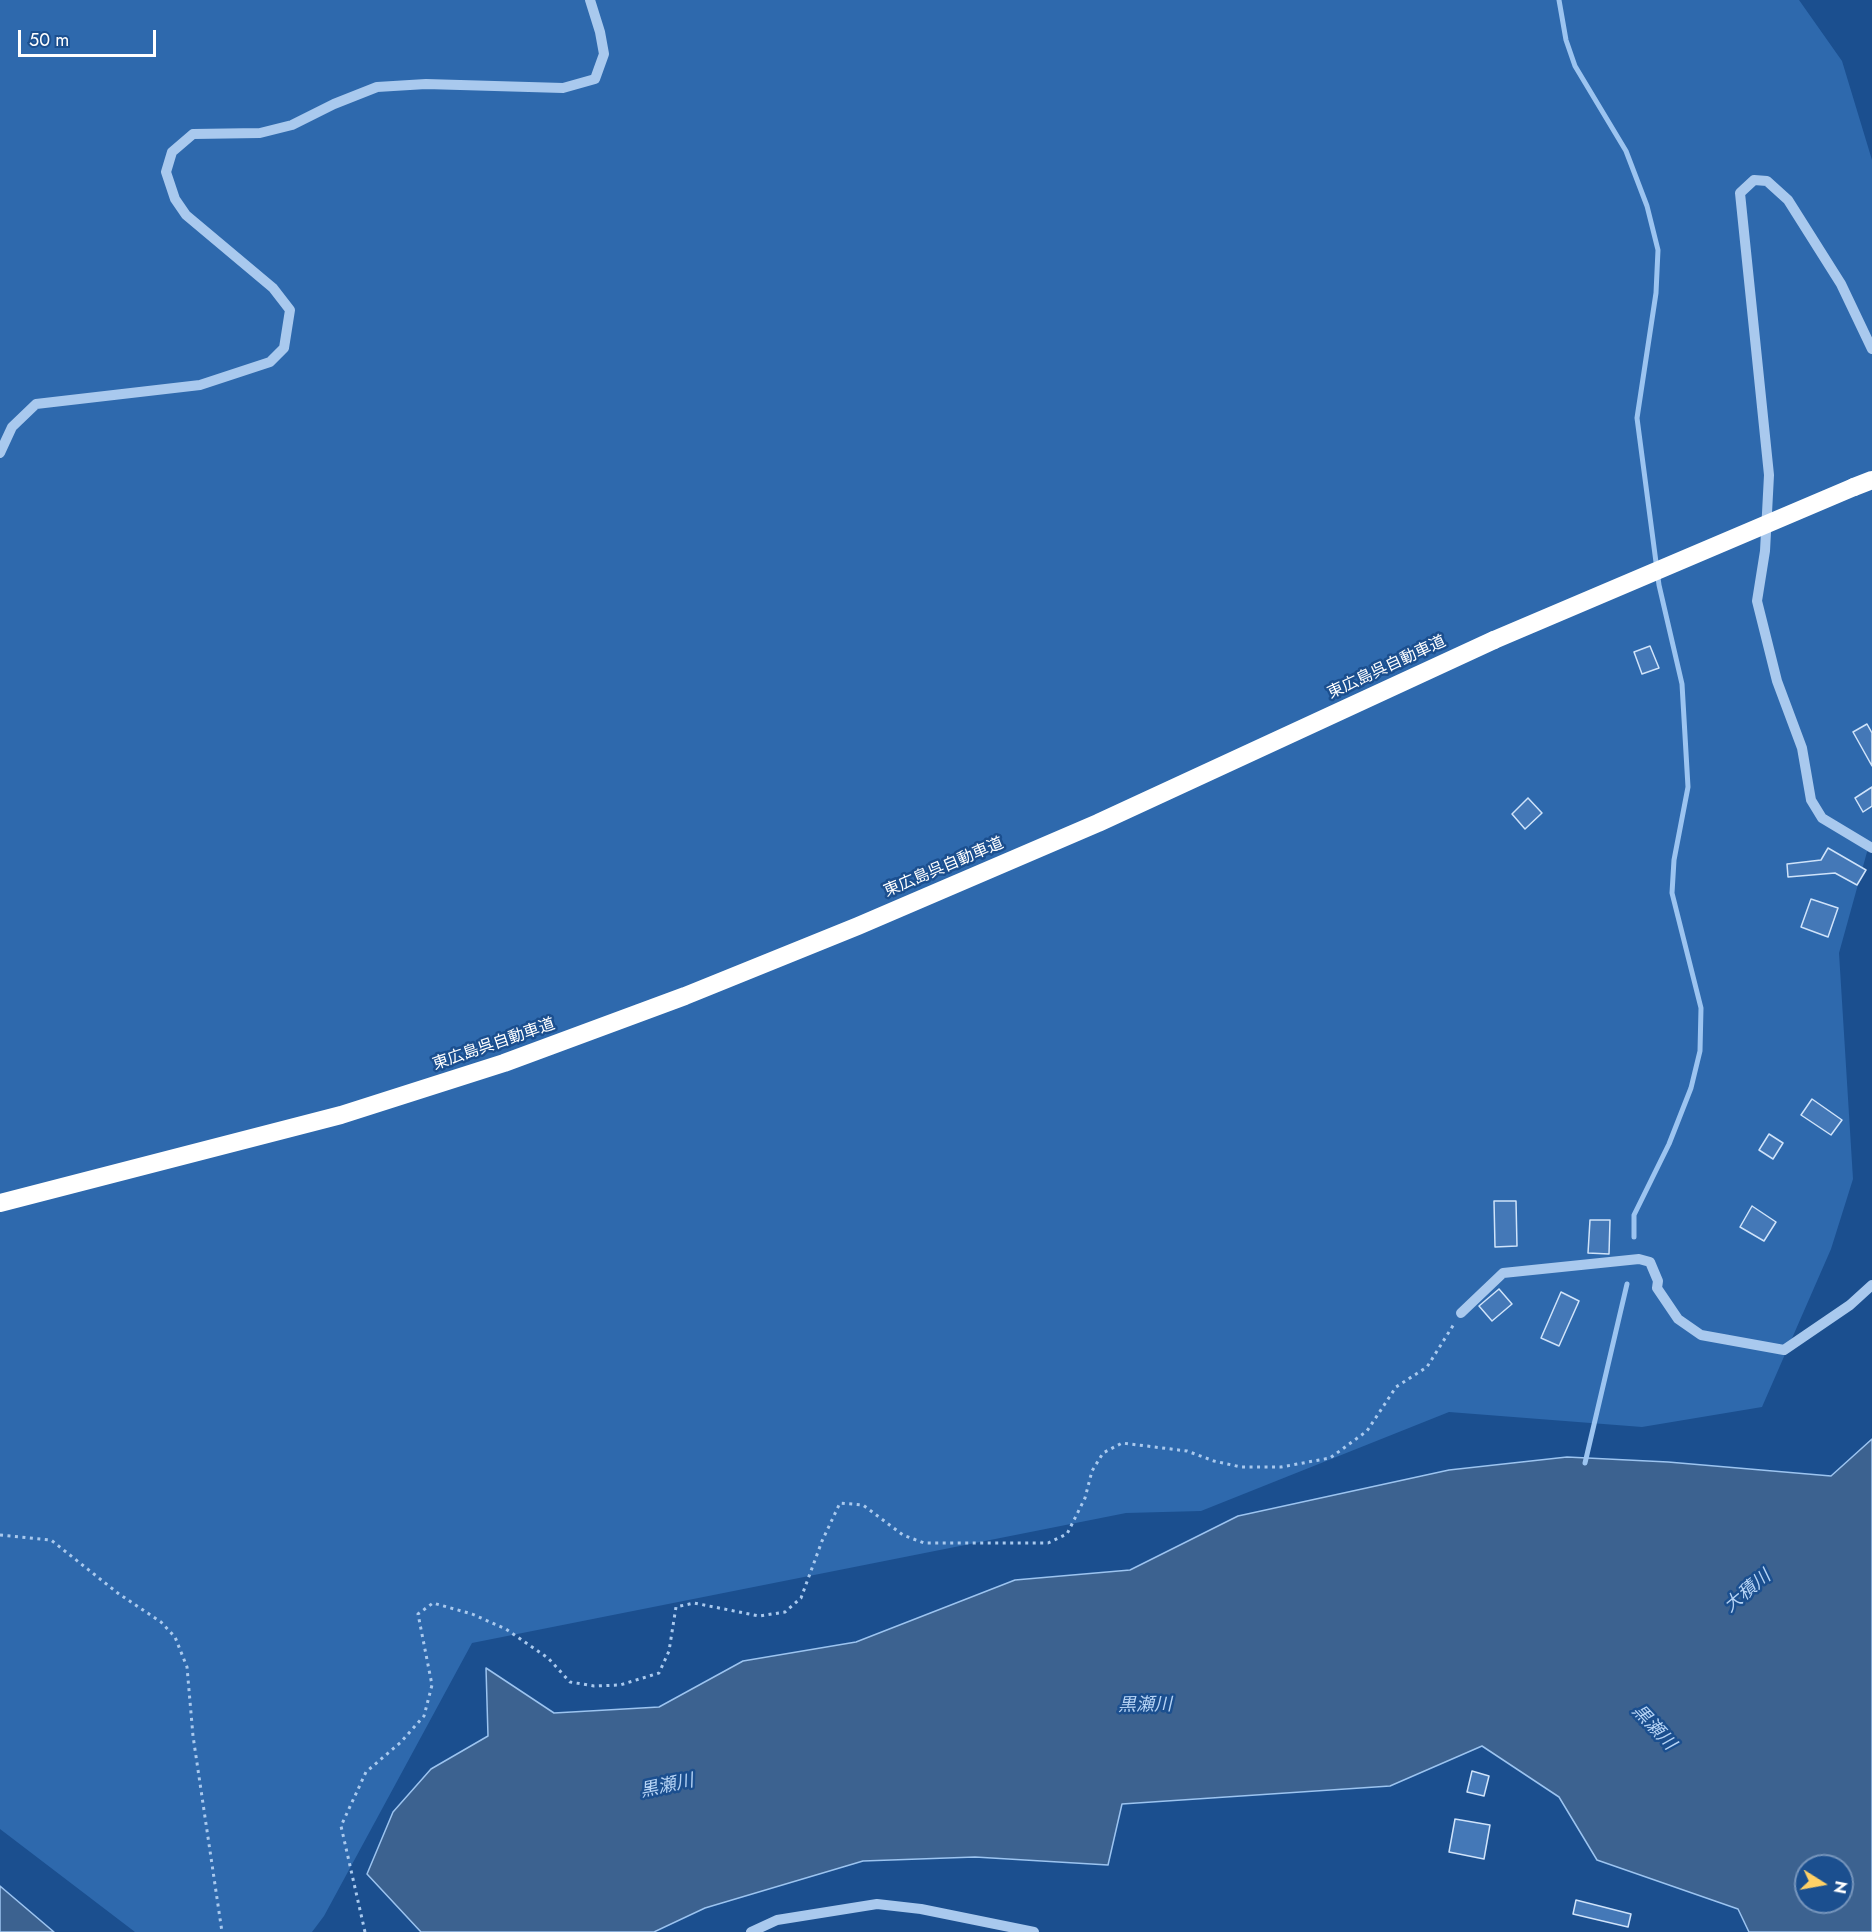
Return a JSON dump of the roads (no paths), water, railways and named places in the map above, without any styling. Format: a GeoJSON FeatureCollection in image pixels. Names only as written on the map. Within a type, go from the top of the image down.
{"type":"FeatureCollection","features":[{"type":"Feature","properties":{"kind":"highway","name":"東広島呉自動車道"},"geometry":{"type":"LineString","coordinates":[[0,1203],[341,1115],[504,1063],[685,996],[858,926],[1098,823],[1494,640],[1872,480]]}},
{"type":"Feature","properties":{"kind":"street"},"geometry":{"type":"LineString","coordinates":[[0,453],[12,427],[36,404],[200,385],[270,362],[284,348],[290,310],[273,288],[186,215],[175,199],[166,172],[172,152],[194,134],[260,133],[281,128],[376,87],[426,84],[563,88],[595,80],[604,54],[590,0]]}},
{"type":"Feature","properties":{"kind":"street"},"geometry":{"type":"LineString","coordinates":[[1872,349],[1841,284],[1788,200],[1767,181],[1754,180],[1740,193],[1769,475],[1765,551],[1757,601],[1777,681],[1802,748],[1811,800],[1822,818],[1872,848]]}},
{"type":"Feature","properties":{"kind":"street"},"geometry":{"type":"LineString","coordinates":[[1461,1313],[1503,1273],[1639,1259],[1650,1262],[1658,1281],[1657,1288],[1678,1319],[1701,1335],[1784,1350],[1850,1305],[1872,1285]]}},
{"type":"Feature","properties":{"kind":"street"},"geometry":{"type":"LineString","coordinates":[[751,1932],[777,1920],[877,1904],[921,1909],[1034,1932]]}},
{"type":"Feature","properties":{"kind":"water"},"geometry":{"type":"Polygon","coordinates":[[[1872,1439],[1872,1932],[1749,1932],[1738,1909],[1597,1860],[1559,1797],[1482,1746],[1390,1786],[1122,1804],[1108,1865],[975,1857],[863,1861],[705,1908],[654,1932],[421,1932],[367,1874],[393,1812],[431,1769],[488,1736],[486,1668],[554,1713],[659,1707],[743,1661],[856,1642],[1015,1580],[1130,1570],[1238,1516],[1449,1470],[1567,1457],[1668,1462],[1831,1476],[1872,1439]]]}},
{"type":"Feature","properties":{"kind":"water"},"geometry":{"type":"Polygon","coordinates":[[[0,1886],[54,1932],[0,1932],[0,1886]]]}},
{"type":"Feature","properties":{"kind":"waterway"},"geometry":{"type":"LineString","coordinates":[[1559,0],[1566,40],[1575,66],[1626,151],[1647,206],[1658,250],[1656,293],[1637,418],[1659,585],[1682,684],[1688,787],[1674,860],[1672,893],[1701,1008],[1700,1051],[1691,1088],[1669,1144],[1634,1215],[1634,1237]]}},
{"type":"Feature","properties":{"kind":"waterway"},"geometry":{"type":"LineString","coordinates":[[1585,1463],[1627,1284]]}},
{"type":"Feature","properties":{"kind":"water label","name":"大積川"},"geometry":{"type":"Point","coordinates":[1748,1592]}},
{"type":"Feature","properties":{"kind":"water label","name":"黒瀬川"},"geometry":{"type":"Point","coordinates":[1145,1706]}},
{"type":"Feature","properties":{"kind":"water label","name":"黒瀬川"},"geometry":{"type":"Point","coordinates":[1653,1728]}},
{"type":"Feature","properties":{"kind":"water label","name":"黒瀬川"},"geometry":{"type":"Point","coordinates":[667,1787]}}]}
